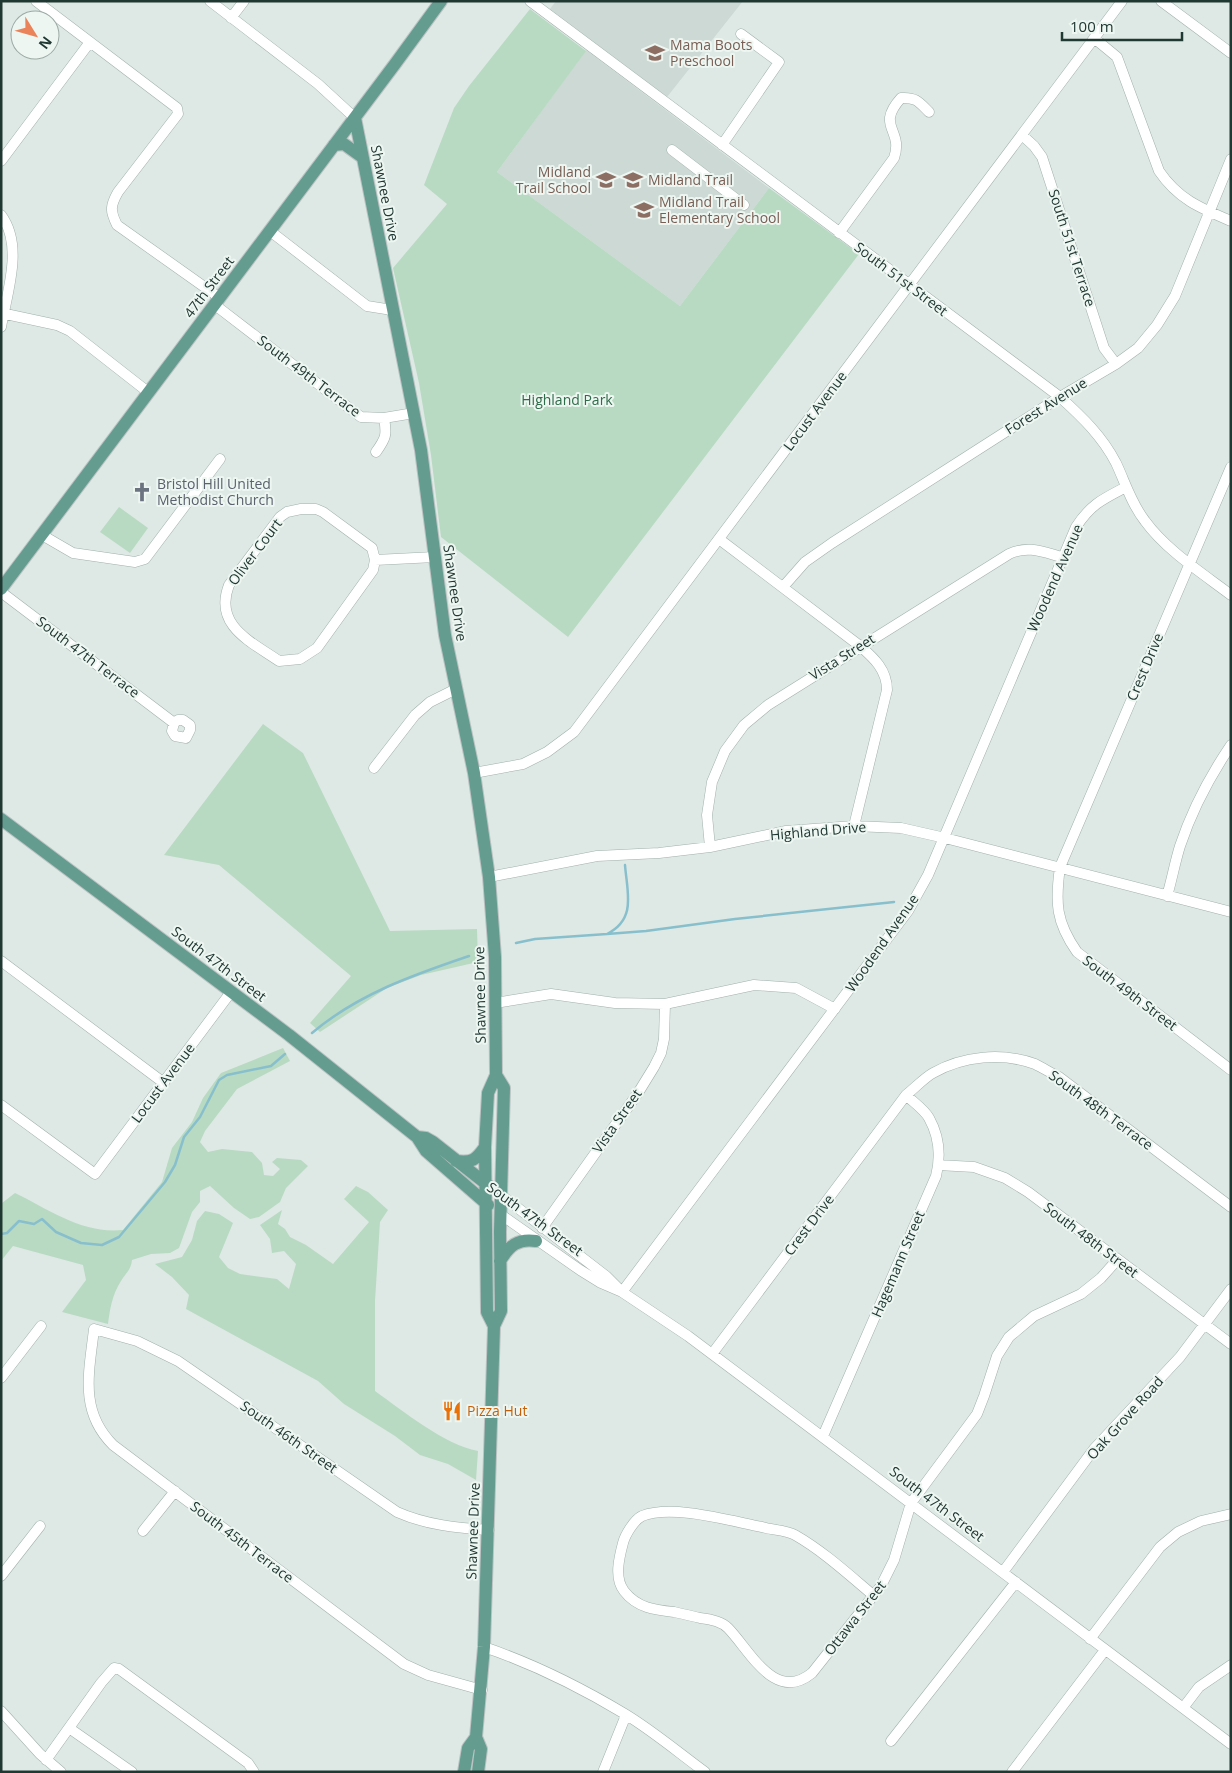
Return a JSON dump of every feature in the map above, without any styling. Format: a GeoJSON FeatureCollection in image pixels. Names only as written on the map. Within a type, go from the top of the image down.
{"type":"FeatureCollection","features":[{"type":"Feature","properties":{"kind":"main road","name":"47th Street"},"geometry":{"type":"LineString","coordinates":[[1,591],[441,1]]}},
{"type":"Feature","properties":{"kind":"main road","name":"Shawnee Drive"},"geometry":{"type":"LineString","coordinates":[[355,118],[421,450],[445,635],[474,773],[489,877],[495,957],[496,1075],[488,1093],[484,1182],[487,1312],[494,1326]]}},
{"type":"Feature","properties":{"kind":"main road"},"geometry":{"type":"LineString","coordinates":[[334,145],[344,144],[362,157]]}},
{"type":"Feature","properties":{"kind":"main road","name":"South 47th Street"},"geometry":{"type":"LineString","coordinates":[[1,819],[231,992],[417,1137],[426,1151],[500,1214]]}},
{"type":"Feature","properties":{"kind":"main road","name":"Shawnee Drive"},"geometry":{"type":"LineString","coordinates":[[464,1772],[468,1748],[476,1737],[482,1690],[494,1326],[501,1311],[500,1214],[504,1088],[496,1075]]}},
{"type":"Feature","properties":{"kind":"main road","name":"South 47th Street"},"geometry":{"type":"LineString","coordinates":[[417,1137],[426,1138],[501,1195]]}},
{"type":"Feature","properties":{"kind":"main road"},"geometry":{"type":"LineString","coordinates":[[456,1161],[468,1162],[478,1157],[485,1147]]}},
{"type":"Feature","properties":{"kind":"main road"},"geometry":{"type":"LineString","coordinates":[[500,1261],[514,1243],[524,1240],[536,1241]]}},
{"type":"Feature","properties":{"kind":"main road","name":"Shawnee Drive"},"geometry":{"type":"LineString","coordinates":[[476,1737],[482,1749],[478,1772]]}},
{"type":"Feature","properties":{"kind":"street"},"geometry":{"type":"LineString","coordinates":[[1,161],[90,42],[36,1]]}},
{"type":"Feature","properties":{"kind":"street"},"geometry":{"type":"LineString","coordinates":[[210,1],[318,84],[355,118]]}},
{"type":"Feature","properties":{"kind":"street"},"geometry":{"type":"LineString","coordinates":[[231,18],[244,1]]}},
{"type":"Feature","properties":{"kind":"street","name":"South 51st Street"},"geometry":{"type":"LineString","coordinates":[[530,1],[1060,397],[1095,431],[1116,464],[1134,504],[1145,521],[1189,563],[1231,596]]}},
{"type":"Feature","properties":{"kind":"street","name":"Locust Avenue"},"geometry":{"type":"LineString","coordinates":[[474,773],[523,764],[548,752],[574,732],[1122,1]]}},
{"type":"Feature","properties":{"kind":"street"},"geometry":{"type":"LineString","coordinates":[[1161,1],[1231,53]]}},
{"type":"Feature","properties":{"kind":"street"},"geometry":{"type":"LineString","coordinates":[[722,145],[779,62],[741,34]]}},
{"type":"Feature","properties":{"kind":"street"},"geometry":{"type":"LineString","coordinates":[[1094,38],[1118,57],[1162,176],[1173,189],[1188,201],[1231,221]]}},
{"type":"Feature","properties":{"kind":"street","name":"South 49th Terrace"},"geometry":{"type":"LineString","coordinates":[[90,42],[177,108],[178,114],[118,192],[112,204],[112,215],[117,225],[361,417],[384,418],[414,414]]}},
{"type":"Feature","properties":{"kind":"street"},"geometry":{"type":"LineString","coordinates":[[839,233],[894,158],[898,148],[890,124],[890,114],[893,107],[900,98],[910,98],[919,102],[929,112]]}},
{"type":"Feature","properties":{"kind":"street","name":"South 51st Terrace"},"geometry":{"type":"LineString","coordinates":[[1022,135],[1042,156],[1104,348],[1116,364]]}},
{"type":"Feature","properties":{"kind":"street"},"geometry":{"type":"LineString","coordinates":[[672,150],[744,205]]}},
{"type":"Feature","properties":{"kind":"street","name":"Forest Avenue"},"geometry":{"type":"LineString","coordinates":[[783,587],[805,562],[832,543],[1060,397],[1116,364],[1138,348],[1157,325],[1175,296],[1231,159]]}},
{"type":"Feature","properties":{"kind":"street"},"geometry":{"type":"LineString","coordinates":[[1,214],[8,225],[13,246],[1,328]]}},
{"type":"Feature","properties":{"kind":"street"},"geometry":{"type":"LineString","coordinates":[[270,231],[367,306],[392,310]]}},
{"type":"Feature","properties":{"kind":"street"},"geometry":{"type":"LineString","coordinates":[[3,313],[58,324],[70,331],[148,392]]}},
{"type":"Feature","properties":{"kind":"street"},"geometry":{"type":"LineString","coordinates":[[376,452],[385,440],[384,418]]}},
{"type":"Feature","properties":{"kind":"street"},"geometry":{"type":"LineString","coordinates":[[42,535],[73,553],[135,562],[145,559],[220,459]]}},
{"type":"Feature","properties":{"kind":"street","name":"Crest Drive"},"geometry":{"type":"LineString","coordinates":[[1060,867],[1231,467]]}},
{"type":"Feature","properties":{"kind":"street","name":"Woodend Avenue"},"geometry":{"type":"LineString","coordinates":[[622,1292],[908,911],[928,875],[945,838],[1076,527],[1087,511],[1102,500],[1126,487]]}},
{"type":"Feature","properties":{"kind":"street","name":"Oliver Court"},"geometry":{"type":"LineString","coordinates":[[309,509],[323,512],[372,548],[375,560],[373,570],[317,648],[300,660],[279,661],[236,630],[228,619],[224,604],[229,585],[280,517],[287,512],[309,509]]}},
{"type":"Feature","properties":{"kind":"street"},"geometry":{"type":"LineString","coordinates":[[719,539],[860,646],[875,659],[884,673],[887,681],[887,690],[854,826]]}},
{"type":"Feature","properties":{"kind":"street","name":"Vista Street"},"geometry":{"type":"LineString","coordinates":[[710,847],[707,815],[712,782],[725,751],[744,725],[768,705],[860,646],[1019,549],[1033,549],[1062,557]]}},
{"type":"Feature","properties":{"kind":"street"},"geometry":{"type":"LineString","coordinates":[[375,560],[435,557]]}},
{"type":"Feature","properties":{"kind":"street","name":"South 47th Terrace"},"geometry":{"type":"LineString","coordinates":[[1,591],[174,723]]}},
{"type":"Feature","properties":{"kind":"street"},"geometry":{"type":"LineString","coordinates":[[374,768],[415,715],[430,702],[456,689]]}},
{"type":"Feature","properties":{"kind":"street"},"geometry":{"type":"LineString","coordinates":[[1167,896],[1180,847],[1194,808],[1231,744]]}},
{"type":"Feature","properties":{"kind":"street","name":"Highland Drive"},"geometry":{"type":"LineString","coordinates":[[489,877],[597,856],[659,853],[710,847],[786,831],[854,826],[901,828],[1231,912]]}},
{"type":"Feature","properties":{"kind":"street","name":"South 49th Street"},"geometry":{"type":"LineString","coordinates":[[1060,867],[1056,892],[1059,915],[1066,936],[1077,952],[1231,1070]]}},
{"type":"Feature","properties":{"kind":"street"},"geometry":{"type":"LineString","coordinates":[[1,961],[164,1084]]}},
{"type":"Feature","properties":{"kind":"street"},"geometry":{"type":"LineString","coordinates":[[495,1003],[551,994],[615,1002],[666,1004],[754,985],[796,988],[835,1009]]}},
{"type":"Feature","properties":{"kind":"street","name":"Locust Avenue"},"geometry":{"type":"LineString","coordinates":[[1,1105],[95,1174],[231,992]]}},
{"type":"Feature","properties":{"kind":"street","name":"Vista Street"},"geometry":{"type":"LineString","coordinates":[[542,1228],[638,1093],[654,1067],[661,1053],[664,1039],[666,1004]]}},
{"type":"Feature","properties":{"kind":"street","name":"South 48th Terrace"},"geometry":{"type":"LineString","coordinates":[[906,1095],[933,1073],[961,1062],[987,1057],[1013,1058],[1035,1064],[1059,1077],[1231,1206]]}},
{"type":"Feature","properties":{"kind":"street","name":"Crest Drive"},"geometry":{"type":"LineString","coordinates":[[712,1354],[906,1095]]}},
{"type":"Feature","properties":{"kind":"street","name":"Hagemann Street"},"geometry":{"type":"LineString","coordinates":[[823,1436],[936,1176],[938,1140],[928,1116],[906,1095]]}},
{"type":"Feature","properties":{"kind":"street","name":"South 48th Street"},"geometry":{"type":"LineString","coordinates":[[938,1165],[974,1167],[1005,1178],[1028,1192],[1231,1344]]}},
{"type":"Feature","properties":{"kind":"street","name":"South 47th Street"},"geometry":{"type":"LineString","coordinates":[[501,1195],[606,1276],[622,1292]]}},
{"type":"Feature","properties":{"kind":"street","name":"South 47th Street"},"geometry":{"type":"LineString","coordinates":[[500,1214],[536,1241],[587,1274],[622,1292],[688,1336],[1231,1744]]}},
{"type":"Feature","properties":{"kind":"street","name":"Ottawa Street"},"geometry":{"type":"LineString","coordinates":[[873,1595],[833,1562],[794,1534],[708,1516],[668,1512],[652,1513],[640,1517],[623,1542],[619,1564],[618,1578],[620,1584],[631,1599],[642,1606],[658,1611],[711,1620],[725,1626],[767,1674],[779,1681],[802,1681],[812,1673],[881,1586],[894,1560],[912,1503],[976,1414],[984,1396],[996,1356],[1009,1337],[1034,1316],[1081,1294],[1101,1278],[1118,1260]]}},
{"type":"Feature","properties":{"kind":"street","name":"Oak Grove Road"},"geometry":{"type":"LineString","coordinates":[[1002,1572],[1094,1449],[1115,1424],[1158,1382],[1231,1289]]}},
{"type":"Feature","properties":{"kind":"street"},"geometry":{"type":"LineString","coordinates":[[1,1378],[41,1326]]}},
{"type":"Feature","properties":{"kind":"street","name":"South 46th Street"},"geometry":{"type":"LineString","coordinates":[[94,1329],[137,1341],[178,1361],[398,1512],[434,1524],[488,1530]]}},
{"type":"Feature","properties":{"kind":"street","name":"South 45th Terrace"},"geometry":{"type":"LineString","coordinates":[[94,1329],[88,1384],[92,1412],[99,1428],[113,1445],[404,1664],[428,1675],[482,1690]]}},
{"type":"Feature","properties":{"kind":"street"},"geometry":{"type":"LineString","coordinates":[[143,1531],[175,1491]]}},
{"type":"Feature","properties":{"kind":"street"},"geometry":{"type":"LineString","coordinates":[[1090,1639],[1160,1547],[1178,1532],[1201,1521],[1231,1514]]}},
{"type":"Feature","properties":{"kind":"street"},"geometry":{"type":"LineString","coordinates":[[1,1576],[40,1526]]}},
{"type":"Feature","properties":{"kind":"street"},"geometry":{"type":"LineString","coordinates":[[891,1741],[1016,1582]]}},
{"type":"Feature","properties":{"kind":"street"},"geometry":{"type":"LineString","coordinates":[[484,1647],[556,1676],[626,1715],[705,1772]]}},
{"type":"Feature","properties":{"kind":"street"},"geometry":{"type":"LineString","coordinates":[[1012,1772],[1105,1650]]}},
{"type":"Feature","properties":{"kind":"street"},"geometry":{"type":"LineString","coordinates":[[1183,1708],[1199,1687],[1231,1665]]}},
{"type":"Feature","properties":{"kind":"street"},"geometry":{"type":"LineString","coordinates":[[46,1760],[110,1670],[114,1668],[119,1669],[248,1764],[254,1772]]}},
{"type":"Feature","properties":{"kind":"street"},"geometry":{"type":"LineString","coordinates":[[1,1711],[46,1760],[61,1772]]}},
{"type":"Feature","properties":{"kind":"street"},"geometry":{"type":"LineString","coordinates":[[603,1772],[626,1715]]}},
{"type":"Feature","properties":{"kind":"street"},"geometry":{"type":"LineString","coordinates":[[69,1728],[132,1772]]}},
{"type":"Feature","properties":{"kind":"shaded area","name":"Mama Boots Preschool"},"geometry":{"type":"Polygon","coordinates":[[[556,1],[743,1],[667,97],[550,9],[556,1]]]}},
{"type":"Feature","properties":{"kind":"shaded area","name":"Midland Trail"},"geometry":{"type":"Polygon","coordinates":[[[586,50],[769,188],[680,306],[497,172],[586,50]]]}},
{"type":"Feature","properties":{"kind":"green space","name":"Highland Park"},"geometry":{"type":"Polygon","coordinates":[[[530,9],[586,51],[497,172],[680,306],[769,188],[859,254],[568,637],[441,537],[431,455],[419,383],[393,268],[447,204],[424,185],[454,108],[530,9]]]}},
{"type":"Feature","properties":{"kind":"green space"},"geometry":{"type":"Polygon","coordinates":[[[119,507],[148,528],[130,553],[100,532],[119,507]]]}},
{"type":"Feature","properties":{"kind":"green space"},"geometry":{"type":"Polygon","coordinates":[[[263,724],[303,753],[390,931],[477,929],[478,962],[421,975],[387,988],[320,1032],[310,1023],[351,976],[219,865],[164,855],[263,724]]]}},
{"type":"Feature","properties":{"kind":"green space"},"geometry":{"type":"Polygon","coordinates":[[[283,1048],[290,1061],[237,1089],[205,1131],[200,1142],[208,1152],[222,1149],[252,1152],[262,1163],[264,1175],[273,1176],[280,1169],[272,1162],[277,1158],[301,1160],[308,1166],[286,1188],[280,1202],[259,1217],[250,1219],[234,1208],[210,1186],[200,1191],[200,1202],[192,1212],[179,1248],[170,1253],[151,1254],[132,1260],[113,1297],[108,1324],[62,1312],[86,1280],[83,1265],[13,1246],[1,1261],[2,1203],[15,1193],[80,1225],[108,1230],[123,1230],[162,1182],[172,1148],[192,1122],[203,1098],[221,1073],[283,1048]]]}},
{"type":"Feature","properties":{"kind":"green space"},"geometry":{"type":"Polygon","coordinates":[[[356,1186],[368,1192],[388,1210],[380,1222],[375,1301],[375,1391],[438,1435],[465,1448],[478,1451],[476,1480],[448,1464],[420,1455],[395,1436],[344,1404],[318,1381],[186,1309],[189,1295],[172,1277],[155,1264],[182,1257],[192,1240],[197,1221],[205,1211],[219,1214],[233,1223],[219,1257],[228,1268],[240,1274],[277,1279],[289,1289],[296,1264],[284,1251],[272,1253],[270,1239],[260,1225],[282,1210],[278,1224],[285,1229],[290,1237],[306,1245],[333,1264],[369,1222],[344,1199],[356,1186]]]}},
{"type":"Feature","properties":{"kind":"waterway"},"geometry":{"type":"LineString","coordinates":[[516,943],[535,939],[607,934],[616,928],[623,921],[628,904],[625,865]]}},
{"type":"Feature","properties":{"kind":"waterway"},"geometry":{"type":"LineString","coordinates":[[607,934],[894,902]]}},
{"type":"Feature","properties":{"kind":"waterway"},"geometry":{"type":"LineString","coordinates":[[312,1033],[348,1007],[387,987],[469,956]]}},
{"type":"Feature","properties":{"kind":"waterway"},"geometry":{"type":"LineString","coordinates":[[1,1234],[7,1233],[19,1221],[34,1224],[42,1219],[56,1232],[81,1243],[102,1245],[119,1237],[165,1182],[175,1165],[184,1137],[200,1117],[219,1080],[227,1075],[271,1066],[285,1054]]}},
{"type":"Feature","properties":{"kind":"place","name":"Mama Boots Preschool"},"geometry":{"type":"Point","coordinates":[655,53]}},
{"type":"Feature","properties":{"kind":"place","name":"Midland Trail School"},"geometry":{"type":"Point","coordinates":[606,180]}},
{"type":"Feature","properties":{"kind":"place","name":"Midland Trail"},"geometry":{"type":"Point","coordinates":[633,180]}},
{"type":"Feature","properties":{"kind":"place","name":"Midland Trail Elementary School"},"geometry":{"type":"Point","coordinates":[644,210]}},
{"type":"Feature","properties":{"kind":"place","name":"Bristol Hill United Methodist Church"},"geometry":{"type":"Point","coordinates":[142,492]}},
{"type":"Feature","properties":{"kind":"place","name":"Pizza Hut"},"geometry":{"type":"Point","coordinates":[452,1411]}}]}
